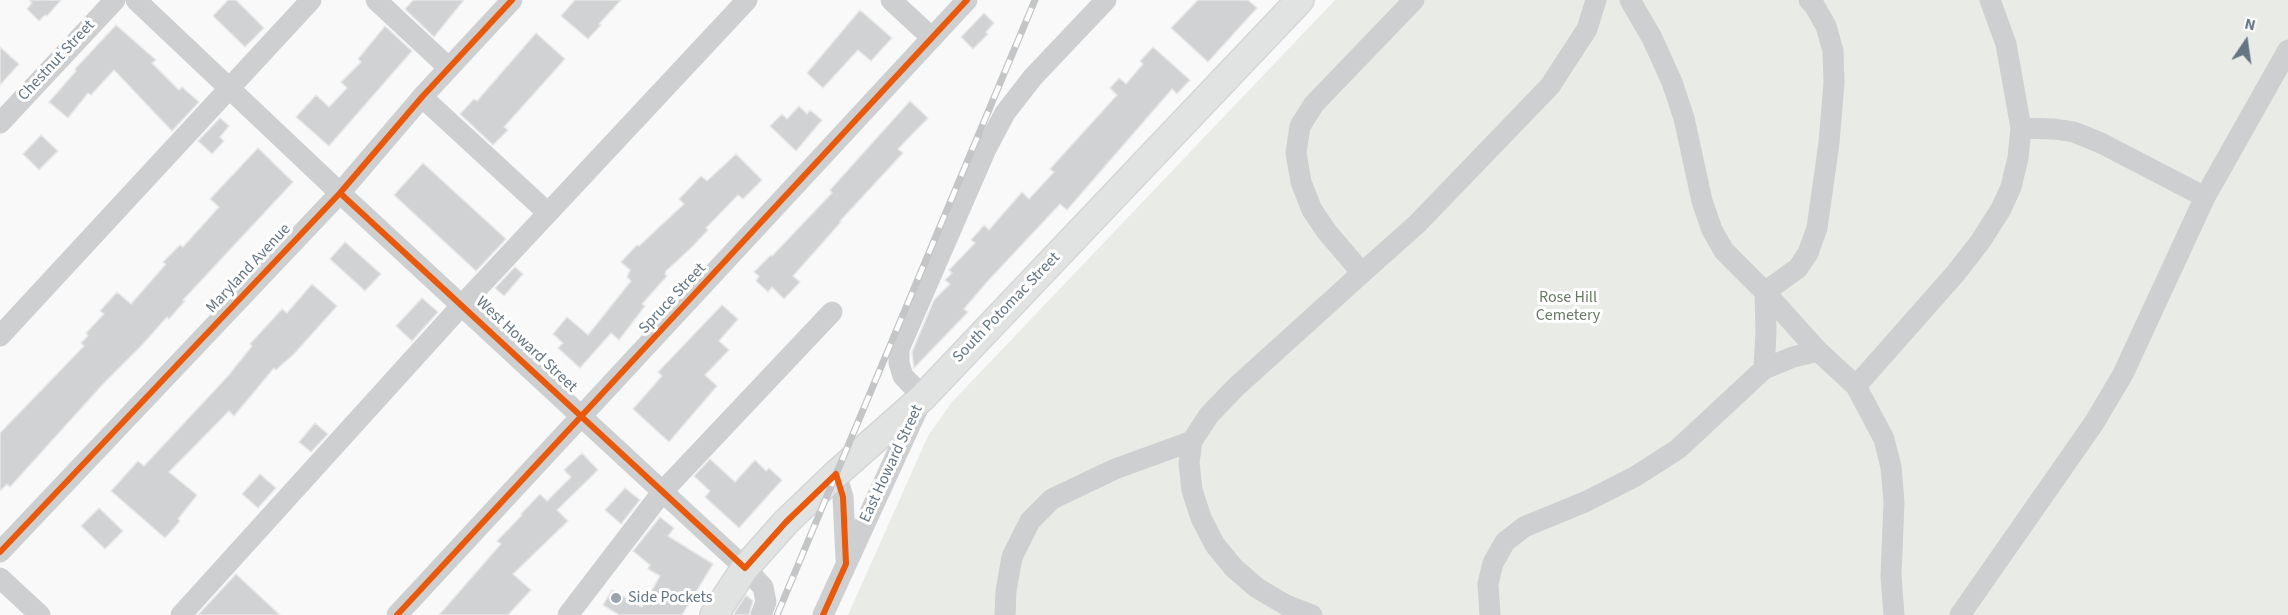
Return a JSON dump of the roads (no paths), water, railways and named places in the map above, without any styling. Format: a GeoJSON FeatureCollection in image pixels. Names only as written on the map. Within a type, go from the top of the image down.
{"type":"FeatureCollection","features":[{"type":"Feature","properties":{"kind":"main road","name":"South Potomac Street"},"geometry":{"type":"LineString","coordinates":[[714,615],[745,568],[786,522],[923,397],[1300,0]]}},
{"type":"Feature","properties":{"kind":"street","name":"Chestnut Street"},"geometry":{"type":"LineString","coordinates":[[0,123],[115,0]]}},
{"type":"Feature","properties":{"kind":"street","name":"West Howard Street"},"geometry":{"type":"LineString","coordinates":[[136,0],[340,193],[745,568],[763,587],[766,602],[762,615]]}},
{"type":"Feature","properties":{"kind":"street"},"geometry":{"type":"LineString","coordinates":[[0,336],[311,0]]}},
{"type":"Feature","properties":{"kind":"street"},"geometry":{"type":"LineString","coordinates":[[376,0],[449,68]]}},
{"type":"Feature","properties":{"kind":"street","name":"Maryland Avenue"},"geometry":{"type":"LineString","coordinates":[[0,552],[340,193],[422,97],[512,0]]}},
{"type":"Feature","properties":{"kind":"street"},"geometry":{"type":"LineString","coordinates":[[181,615],[462,305],[747,0]]}},
{"type":"Feature","properties":{"kind":"street"},"geometry":{"type":"LineString","coordinates":[[891,0],[932,38]]}},
{"type":"Feature","properties":{"kind":"street","name":"Spruce Street"},"geometry":{"type":"LineString","coordinates":[[397,615],[967,0]]}},
{"type":"Feature","properties":{"kind":"street"},"geometry":{"type":"LineString","coordinates":[[923,397],[903,376],[899,363],[899,349],[986,149],[1005,113],[1033,76],[1106,0]]}},
{"type":"Feature","properties":{"kind":"street"},"geometry":{"type":"LineString","coordinates":[[1362,273],[1327,232],[1312,210],[1301,182],[1296,153],[1300,126],[1314,104],[1414,0]]}},
{"type":"Feature","properties":{"kind":"street"},"geometry":{"type":"LineString","coordinates":[[1312,615],[1286,605],[1257,588],[1234,568],[1215,545],[1201,518],[1192,490],[1189,463],[1192,441],[1209,415],[1236,387],[1417,224],[1550,86],[1587,29],[1596,0]]}},
{"type":"Feature","properties":{"kind":"street"},"geometry":{"type":"LineString","coordinates":[[1630,0],[1652,38],[1672,82],[1684,118],[1702,201],[1712,230],[1724,251],[1818,351],[1856,386],[1884,439],[1891,467],[1894,502],[1891,576],[1894,615]]}},
{"type":"Feature","properties":{"kind":"street"},"geometry":{"type":"LineString","coordinates":[[1765,292],[1798,268],[1809,253],[1818,228],[1829,143],[1834,83],[1833,51],[1826,26],[1809,0]]}},
{"type":"Feature","properties":{"kind":"street"},"geometry":{"type":"LineString","coordinates":[[1856,386],[1955,274],[1996,217],[2011,187],[2018,158],[2021,128],[2006,44],[1989,0]]}},
{"type":"Feature","properties":{"kind":"street"},"geometry":{"type":"LineString","coordinates":[[1960,615],[2094,423],[2123,374],[2205,197],[2288,50]]}},
{"type":"Feature","properties":{"kind":"street"},"geometry":{"type":"LineString","coordinates":[[422,97],[548,213]]}},
{"type":"Feature","properties":{"kind":"street"},"geometry":{"type":"LineString","coordinates":[[2021,128],[2074,132],[2101,143],[2205,197]]}},
{"type":"Feature","properties":{"kind":"street"},"geometry":{"type":"LineString","coordinates":[[1764,369],[1765,292]]}},
{"type":"Feature","properties":{"kind":"street"},"geometry":{"type":"LineString","coordinates":[[568,615],[663,491],[832,312]]}},
{"type":"Feature","properties":{"kind":"street"},"geometry":{"type":"LineString","coordinates":[[1490,615],[1488,584],[1493,563],[1505,542],[1524,527],[1587,501],[1636,476],[1670,454],[1725,408],[1764,369],[1793,357],[1818,351]]}},
{"type":"Feature","properties":{"kind":"street","name":"East Howard Street"},"geometry":{"type":"LineString","coordinates":[[823,615],[923,397]]}},
{"type":"Feature","properties":{"kind":"street"},"geometry":{"type":"LineString","coordinates":[[1005,615],[1006,591],[1012,557],[1030,521],[1052,499],[1115,469],[1192,441]]}},
{"type":"Feature","properties":{"kind":"street","name":"East Howard Street"},"geometry":{"type":"LineString","coordinates":[[836,474],[843,497],[846,564]]}},
{"type":"Feature","properties":{"kind":"street"},"geometry":{"type":"LineString","coordinates":[[0,578],[40,615]]}},
{"type":"Feature","properties":{"kind":"railway"},"geometry":{"type":"LineString","coordinates":[[777,615],[1035,0]]}},
{"type":"Feature","properties":{"kind":"place","name":"Side Pockets"},"geometry":{"type":"Point","coordinates":[616,598]}},
{"type":"Feature","properties":{"kind":"park label","name":"Rose Hill Cemetery"},"geometry":{"type":"Point","coordinates":[1568,307]}}]}
